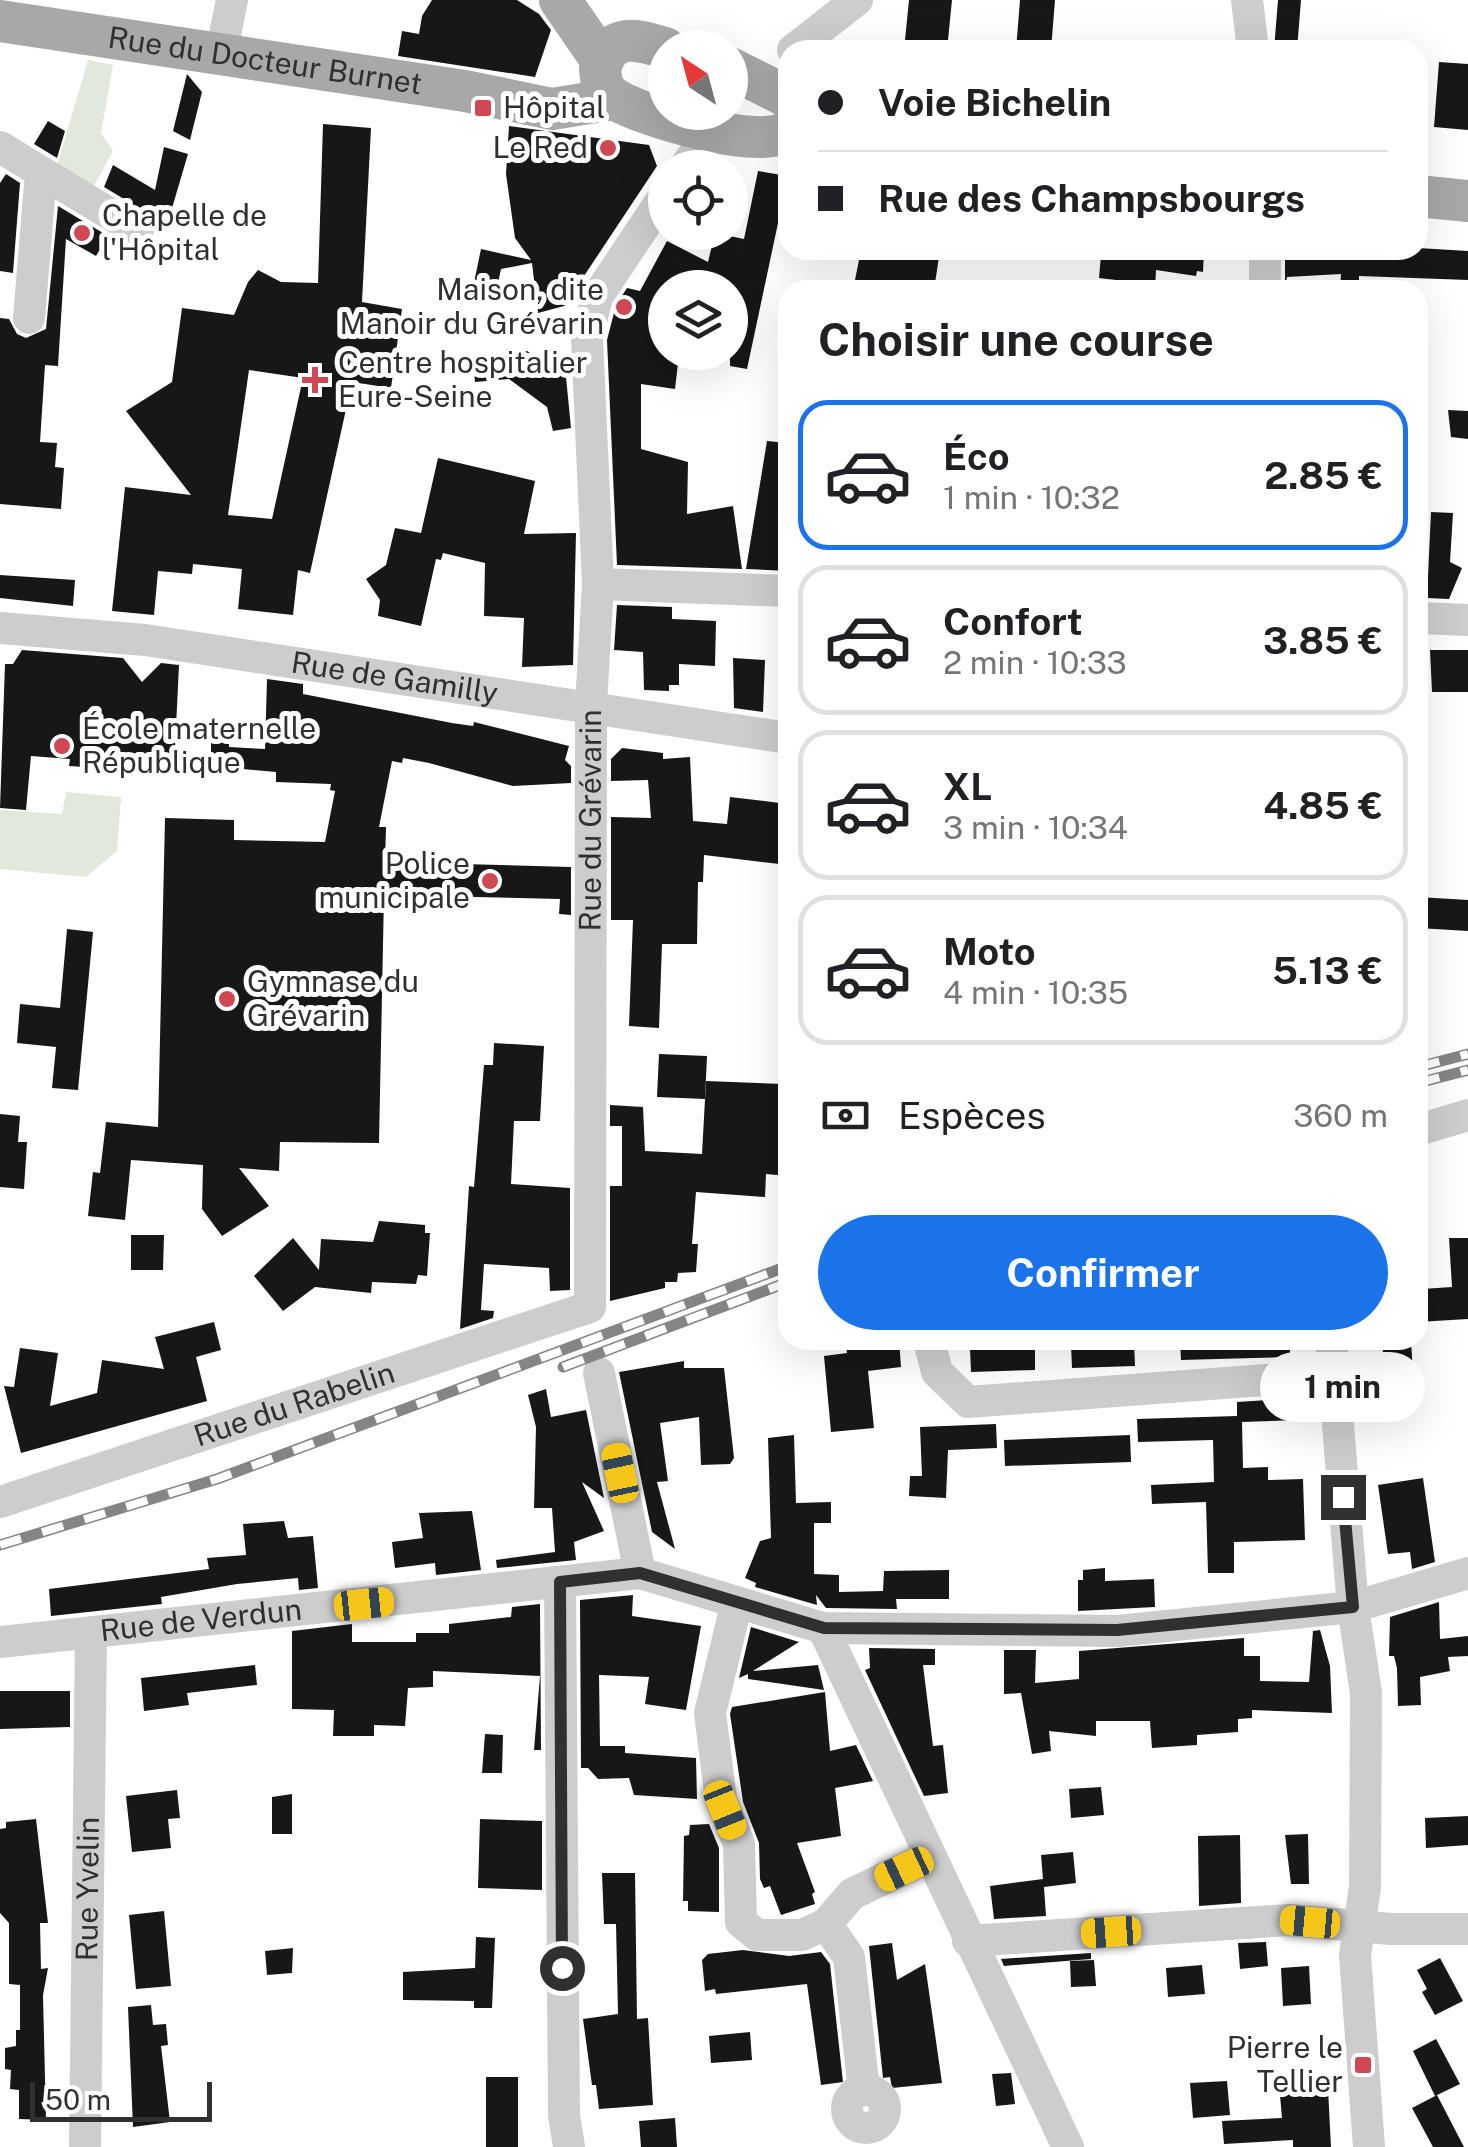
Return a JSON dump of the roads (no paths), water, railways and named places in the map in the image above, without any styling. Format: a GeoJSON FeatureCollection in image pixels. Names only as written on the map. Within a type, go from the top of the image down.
{"type":"FeatureCollection","features":[{"type":"Feature","properties":{"kind":"main road"},"geometry":{"type":"LineString","coordinates":[[560,0],[622,63],[648,82]]}},
{"type":"Feature","properties":{"kind":"main road"},"geometry":{"type":"LineString","coordinates":[[584,0],[622,63]]}},
{"type":"Feature","properties":{"kind":"main road","name":"Rue du Docteur Burnet"},"geometry":{"type":"LineString","coordinates":[[0,20],[552,109],[622,63]]}},
{"type":"Feature","properties":{"kind":"main road"},"geometry":{"type":"LineString","coordinates":[[748,82],[778,116]]}},
{"type":"Feature","properties":{"kind":"main road"},"geometry":{"type":"LineString","coordinates":[[712,130],[756,140],[778,129]]}},
{"type":"Feature","properties":{"kind":"main road"},"geometry":{"type":"LineString","coordinates":[[1428,196],[1468,198]]}},
{"type":"Feature","properties":{"kind":"street"},"geometry":{"type":"LineString","coordinates":[[220,54],[232,0]]}},
{"type":"Feature","properties":{"kind":"street"},"geometry":{"type":"LineString","coordinates":[[808,40],[857,0]]}},
{"type":"Feature","properties":{"kind":"street"},"geometry":{"type":"LineString","coordinates":[[1247,0],[1252,40]]}},
{"type":"Feature","properties":{"kind":"street"},"geometry":{"type":"LineString","coordinates":[[748,66],[778,55]]}},
{"type":"Feature","properties":{"kind":"street"},"geometry":{"type":"LineString","coordinates":[[697,150],[712,130]]}},
{"type":"Feature","properties":{"kind":"street"},"geometry":{"type":"LineString","coordinates":[[0,147],[138,231]]}},
{"type":"Feature","properties":{"kind":"street"},"geometry":{"type":"LineString","coordinates":[[29,318],[41,172]]}},
{"type":"Feature","properties":{"kind":"street","name":"Rue du Grévarin"},"geometry":{"type":"LineString","coordinates":[[590,1307],[591,705],[598,584],[587,338],[597,297],[648,220]]}},
{"type":"Feature","properties":{"kind":"street"},"geometry":{"type":"LineString","coordinates":[[598,584],[778,591]]}},
{"type":"Feature","properties":{"kind":"street"},"geometry":{"type":"LineString","coordinates":[[1428,618],[1468,620]]}},
{"type":"Feature","properties":{"kind":"street","name":"Rue de Gamilly"},"geometry":{"type":"LineString","coordinates":[[0,628],[146,640],[591,705],[618,715],[778,737]]}},
{"type":"Feature","properties":{"kind":"street"},"geometry":{"type":"LineString","coordinates":[[1428,1127],[1468,1114]]}},
{"type":"Feature","properties":{"kind":"street","name":"Rue du Rabelin"},"geometry":{"type":"LineString","coordinates":[[0,1502],[443,1345],[590,1307]]}},
{"type":"Feature","properties":{"kind":"street"},"geometry":{"type":"LineString","coordinates":[[410,1342],[443,1345]]}},
{"type":"Feature","properties":{"kind":"street"},"geometry":{"type":"LineString","coordinates":[[932,1350],[938,1372],[968,1402],[1333,1375]]}},
{"type":"Feature","properties":{"kind":"street"},"geometry":{"type":"LineString","coordinates":[[1332,1350],[1353,1607],[1366,1693],[1362,1926],[1355,1955],[1369,2147]]}},
{"type":"Feature","properties":{"kind":"street"},"geometry":{"type":"LineString","coordinates":[[599,1373],[640,1573]]}},
{"type":"Feature","properties":{"kind":"street","name":"Rue de Verdun"},"geometry":{"type":"LineString","coordinates":[[0,1642],[640,1573],[824,1628],[1117,1630],[1353,1607],[1468,1573]]}},
{"type":"Feature","properties":{"kind":"street"},"geometry":{"type":"LineString","coordinates":[[560,1582],[564,2115],[569,2147]]}},
{"type":"Feature","properties":{"kind":"street"},"geometry":{"type":"LineString","coordinates":[[737,1602],[710,1713],[721,1800],[739,1844],[742,1922],[758,1935],[802,1935],[826,1924],[852,1894],[929,1857]]}},
{"type":"Feature","properties":{"kind":"street"},"geometry":{"type":"LineString","coordinates":[[824,1628],[1068,2147]]}},
{"type":"Feature","properties":{"kind":"street","name":"Rue Yvelin"},"geometry":{"type":"LineString","coordinates":[[86,2147],[91,1634]]}},
{"type":"Feature","properties":{"kind":"street"},"geometry":{"type":"LineString","coordinates":[[968,1941],[1289,1920],[1468,1930]]}},
{"type":"Feature","properties":{"kind":"street"},"geometry":{"type":"LineString","coordinates":[[826,1924],[850,1956],[864,2090]]}},
{"type":"Feature","properties":{"kind":"railway"},"geometry":{"type":"LineString","coordinates":[[1428,1064],[1468,1054]]}},
{"type":"Feature","properties":{"kind":"railway"},"geometry":{"type":"LineString","coordinates":[[1428,1080],[1468,1070]]}},
{"type":"Feature","properties":{"kind":"railway"},"geometry":{"type":"LineString","coordinates":[[0,1545],[217,1479],[778,1270]]}},
{"type":"Feature","properties":{"kind":"railway"},"geometry":{"type":"LineString","coordinates":[[563,1367],[778,1286]]}},
{"type":"Feature","properties":{"kind":"place","name":"Hôpital"},"geometry":{"type":"Point","coordinates":[483,108]}},
{"type":"Feature","properties":{"kind":"place","name":"Le Red"},"geometry":{"type":"Point","coordinates":[608,148]}},
{"type":"Feature","properties":{"kind":"place","name":"Chapelle de l'Hôpital"},"geometry":{"type":"Point","coordinates":[82,233]}},
{"type":"Feature","properties":{"kind":"place","name":"Maison, dite Manoir du Grévarin"},"geometry":{"type":"Point","coordinates":[624,307]}},
{"type":"Feature","properties":{"kind":"place","name":"Centre hospitalier Eure-Seine"},"geometry":{"type":"Point","coordinates":[315,380]}},
{"type":"Feature","properties":{"kind":"place","name":"École maternelle République"},"geometry":{"type":"Point","coordinates":[62,746]}},
{"type":"Feature","properties":{"kind":"place","name":"Police municipale"},"geometry":{"type":"Point","coordinates":[490,881]}},
{"type":"Feature","properties":{"kind":"place","name":"Gymnase du Grévarin"},"geometry":{"type":"Point","coordinates":[227,999]}},
{"type":"Feature","properties":{"kind":"place","name":"Pierre le Tellier"},"geometry":{"type":"Point","coordinates":[1363,2065]}}]}
